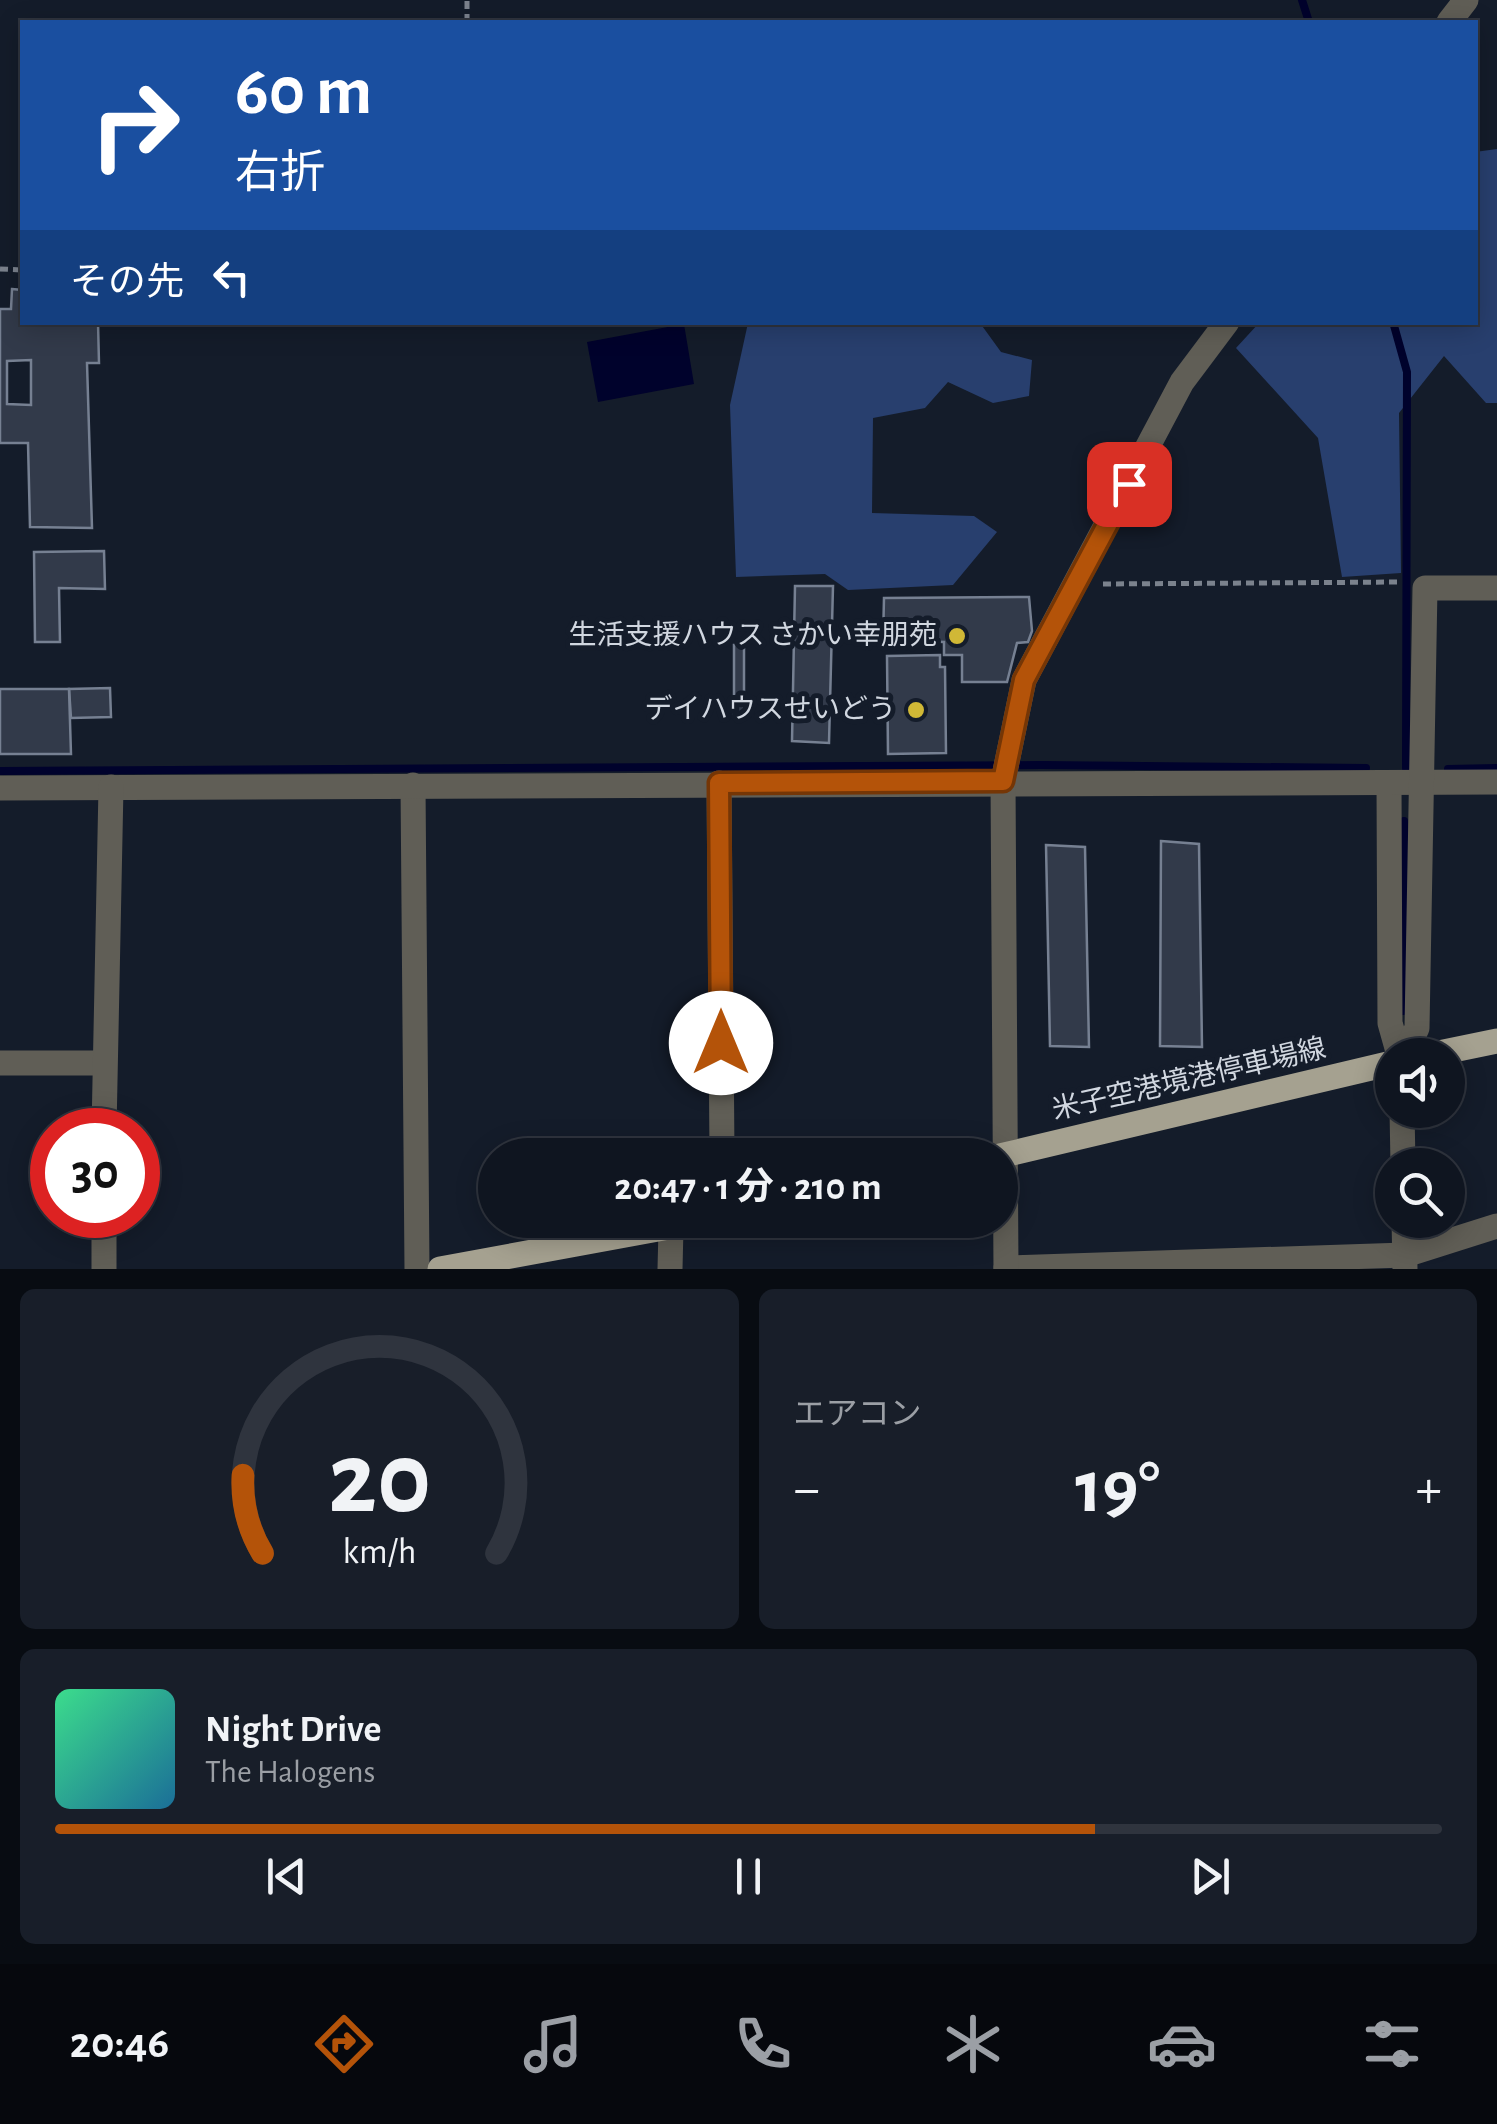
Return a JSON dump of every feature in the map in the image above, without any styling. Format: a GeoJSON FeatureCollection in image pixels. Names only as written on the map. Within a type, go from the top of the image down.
{"type":"FeatureCollection","features":[{"type":"Feature","properties":{"kind":"main road"},"geometry":{"type":"LineString","coordinates":[[1465,1047],[1497,1040]]}},
{"type":"Feature","properties":{"kind":"main road","name":"米子空港境港停車場線"},"geometry":{"type":"LineString","coordinates":[[1018,1151],[1375,1067]]}},
{"type":"Feature","properties":{"kind":"main road"},"geometry":{"type":"LineString","coordinates":[[440,1269],[615,1238]]}},
{"type":"Feature","properties":{"kind":"street"},"geometry":{"type":"LineString","coordinates":[[1451,20],[1466,0]]}},
{"type":"Feature","properties":{"kind":"street"},"geometry":{"type":"LineString","coordinates":[[1002,1138],[1004,773],[1024,680],[1182,382],[1225,325]]}},
{"type":"Feature","properties":{"kind":"street"},"geometry":{"type":"LineString","coordinates":[[1411,1038],[1417,1028],[1425,588],[1497,588]]}},
{"type":"Feature","properties":{"kind":"street"},"geometry":{"type":"LineString","coordinates":[[0,788],[719,783],[1004,773],[1497,782]]}},
{"type":"Feature","properties":{"kind":"street"},"geometry":{"type":"LineString","coordinates":[[719,783],[722,1138]]}},
{"type":"Feature","properties":{"kind":"street"},"geometry":{"type":"LineString","coordinates":[[1389,783],[1390,1023],[1395,1038]]}},
{"type":"Feature","properties":{"kind":"street"},"geometry":{"type":"LineString","coordinates":[[413,785],[417,1269]]}},
{"type":"Feature","properties":{"kind":"street"},"geometry":{"type":"LineString","coordinates":[[104,1108],[111,787]]}},
{"type":"Feature","properties":{"kind":"street"},"geometry":{"type":"LineString","coordinates":[[0,1062],[104,1064]]}},
{"type":"Feature","properties":{"kind":"street"},"geometry":{"type":"LineString","coordinates":[[1005,1238],[1006,1268],[1405,1262],[1497,1226]]}},
{"type":"Feature","properties":{"kind":"street"},"geometry":{"type":"LineString","coordinates":[[104,1238],[104,1269]]}},
{"type":"Feature","properties":{"kind":"street"},"geometry":{"type":"LineString","coordinates":[[670,1269],[671,1238]]}},
{"type":"Feature","properties":{"kind":"path"},"geometry":{"type":"LineString","coordinates":[[1075,584],[1399,582]]}},
{"type":"Feature","properties":{"kind":"shaded area"},"geometry":{"type":"Polygon","coordinates":[[[1497,149],[1497,403],[1486,403],[1444,356],[1399,413],[1401,573],[1342,577],[1318,438],[1236,348],[1257,325],[1478,325],[1478,152],[1497,149]]]}},
{"type":"Feature","properties":{"kind":"shaded area"},"geometry":{"type":"Polygon","coordinates":[[[684,325],[694,384],[598,402],[587,342],[684,325]]]}},
{"type":"Feature","properties":{"kind":"shaded area"},"geometry":{"type":"Polygon","coordinates":[[[748,325],[981,325],[1001,352],[1032,360],[1029,396],[993,403],[948,382],[925,408],[873,418],[872,513],[974,516],[997,532],[953,585],[848,590],[825,574],[736,577],[730,405],[748,325]]]}},
{"type":"Feature","properties":{"kind":"building"},"geometry":{"type":"Polygon","coordinates":[[[12,289],[20,290],[20,325],[98,325],[99,363],[87,363],[92,528],[30,527],[28,443],[0,443],[0,309],[11,309],[12,289]],[[31,360],[7,361],[7,404],[31,405],[31,360]]]}},
{"type":"Feature","properties":{"kind":"building"},"geometry":{"type":"Polygon","coordinates":[[[104,551],[105,589],[59,588],[60,642],[35,642],[34,552],[104,551]]]}},
{"type":"Feature","properties":{"kind":"building"},"geometry":{"type":"Polygon","coordinates":[[[795,586],[833,586],[829,743],[792,741],[795,586]]]}},
{"type":"Feature","properties":{"kind":"building","name":"生活支援ハウス さかい幸朋苑"},"geometry":{"type":"Polygon","coordinates":[[[1029,597],[1032,631],[1028,642],[1017,643],[1007,682],[962,682],[962,655],[944,655],[944,642],[883,640],[884,598],[1029,597]]]}},
{"type":"Feature","properties":{"kind":"building"},"geometry":{"type":"Polygon","coordinates":[[[734,645],[744,645],[744,715],[734,715],[734,645]]]}},
{"type":"Feature","properties":{"kind":"building","name":"デイハウスせいどう"},"geometry":{"type":"Polygon","coordinates":[[[940,655],[940,667],[945,667],[946,753],[888,754],[887,656],[940,655]]]}},
{"type":"Feature","properties":{"kind":"building"},"geometry":{"type":"Polygon","coordinates":[[[110,688],[111,717],[71,718],[69,689],[110,688]]]}},
{"type":"Feature","properties":{"kind":"building"},"geometry":{"type":"Polygon","coordinates":[[[0,689],[69,689],[71,754],[0,754],[0,689]]]}},
{"type":"Feature","properties":{"kind":"building"},"geometry":{"type":"Polygon","coordinates":[[[1161,841],[1199,844],[1202,1047],[1160,1046],[1161,841]]]}},
{"type":"Feature","properties":{"kind":"building"},"geometry":{"type":"Polygon","coordinates":[[[1046,845],[1085,847],[1089,1047],[1050,1046],[1046,845]]]}},
{"type":"Feature","properties":{"kind":"waterway"},"geometry":{"type":"LineString","coordinates":[[1302,0],[1308,20]]}},
{"type":"Feature","properties":{"kind":"waterway"},"geometry":{"type":"LineString","coordinates":[[1394,325],[1407,372],[1406,768]]}},
{"type":"Feature","properties":{"kind":"waterway"},"geometry":{"type":"LineString","coordinates":[[0,771],[1041,765],[1366,768]]}},
{"type":"Feature","properties":{"kind":"waterway"},"geometry":{"type":"LineString","coordinates":[[1448,769],[1497,768]]}},
{"type":"Feature","properties":{"kind":"waterway"},"geometry":{"type":"LineString","coordinates":[[1403,1011],[1404,821]]}},
{"type":"Feature","properties":{"kind":"place","name":"生活支援ハウス さかい幸朋苑"},"geometry":{"type":"Point","coordinates":[957,636]}},
{"type":"Feature","properties":{"kind":"place","name":"デイハウスせいどう"},"geometry":{"type":"Point","coordinates":[916,710]}},
{"type":"Feature","properties":{"kind":"route"},"geometry":{"type":"LineString","coordinates":[[721,1043],[719,783],[1003,781],[1024,680],[1129,484]]}}]}
